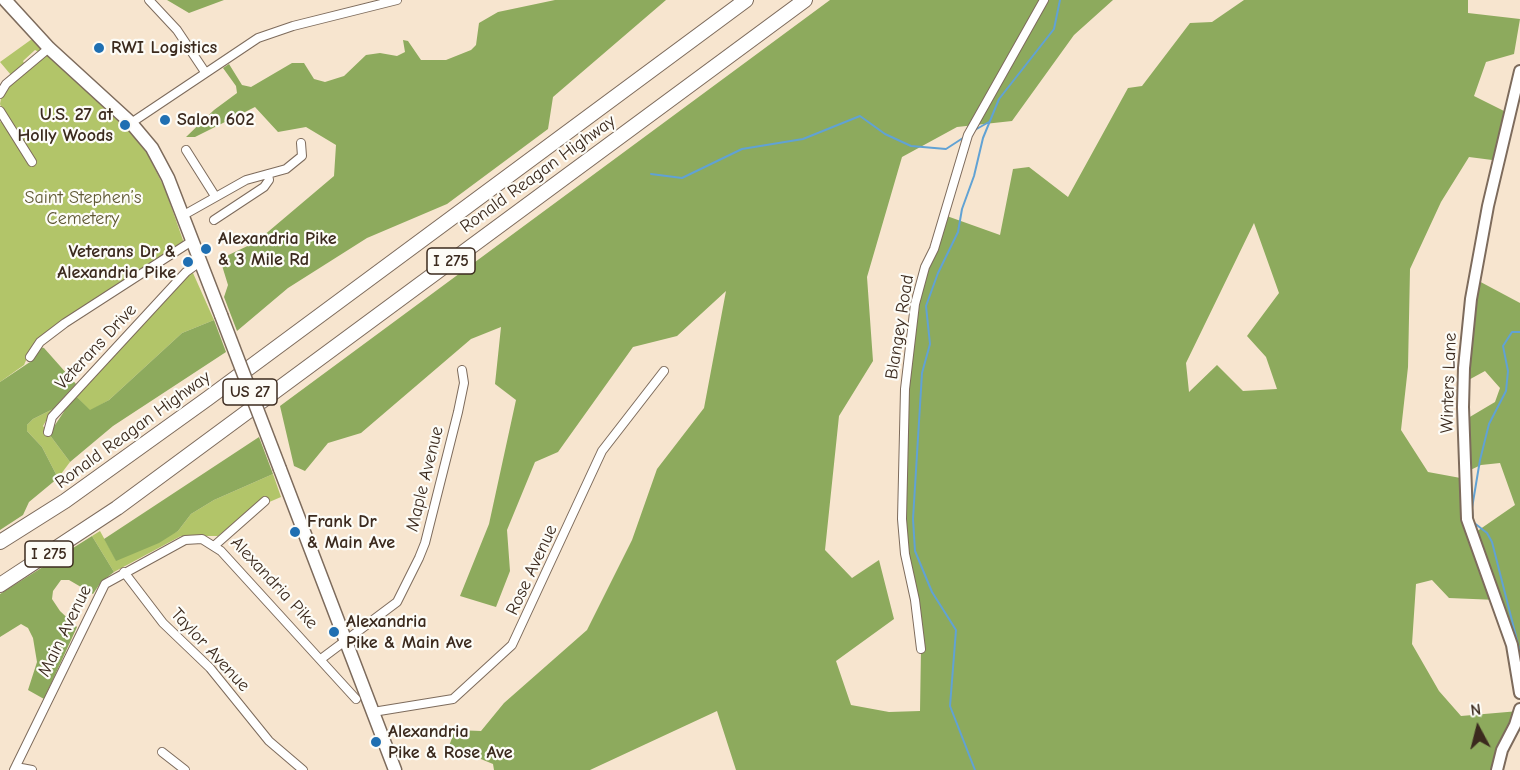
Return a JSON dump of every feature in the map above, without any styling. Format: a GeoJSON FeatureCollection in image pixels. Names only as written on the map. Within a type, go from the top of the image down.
{"type":"FeatureCollection","features":[{"type":"Feature","properties":{"kind":"highway","name":"Ronald Reagan Highway"},"geometry":{"type":"LineString","coordinates":[[0,542],[65,501],[213,395],[747,0]]}},
{"type":"Feature","properties":{"kind":"highway","name":"Ronald Reagan Highway"},"geometry":{"type":"LineString","coordinates":[[0,585],[117,508],[805,0]]}},
{"type":"Feature","properties":{"kind":"main road","name":"Alexandria Pike"},"geometry":{"type":"LineString","coordinates":[[5,0],[49,48],[131,123],[160,161],[395,770]]}},
{"type":"Feature","properties":{"kind":"street"},"geometry":{"type":"LineString","coordinates":[[148,0],[177,30],[205,72]]}},
{"type":"Feature","properties":{"kind":"street"},"geometry":{"type":"LineString","coordinates":[[131,123],[246,45],[275,32],[397,0]]}},
{"type":"Feature","properties":{"kind":"street","name":"Blangey Road"},"geometry":{"type":"LineString","coordinates":[[921,649],[915,600],[904,554],[902,519],[905,389],[915,304],[968,135],[1044,0]]}},
{"type":"Feature","properties":{"kind":"street"},"geometry":{"type":"LineString","coordinates":[[0,94],[6,84],[49,48]]}},
{"type":"Feature","properties":{"kind":"street","name":"Winters Lane"},"geometry":{"type":"LineString","coordinates":[[1520,71],[1488,206],[1471,299],[1464,368],[1463,407],[1467,519],[1512,645],[1520,693]]}},
{"type":"Feature","properties":{"kind":"street"},"geometry":{"type":"LineString","coordinates":[[0,111],[32,162]]}},
{"type":"Feature","properties":{"kind":"street"},"geometry":{"type":"LineString","coordinates":[[183,216],[215,196],[251,178],[283,170],[293,164],[303,153],[301,143]]}},
{"type":"Feature","properties":{"kind":"street"},"geometry":{"type":"LineString","coordinates":[[186,150],[215,196]]}},
{"type":"Feature","properties":{"kind":"street"},"geometry":{"type":"LineString","coordinates":[[214,220],[267,184],[268,174]]}},
{"type":"Feature","properties":{"kind":"street"},"geometry":{"type":"LineString","coordinates":[[251,178],[258,190]]}},
{"type":"Feature","properties":{"kind":"street"},"geometry":{"type":"LineString","coordinates":[[30,357],[40,342],[65,323],[192,241]]}},
{"type":"Feature","properties":{"kind":"street","name":"Veterans Drive"},"geometry":{"type":"LineString","coordinates":[[48,432],[52,417],[186,272],[200,262]]}},
{"type":"Feature","properties":{"kind":"street","name":"Maple Avenue"},"geometry":{"type":"LineString","coordinates":[[321,660],[397,602],[424,547],[458,412],[464,383],[462,370]]}},
{"type":"Feature","properties":{"kind":"street","name":"Rose Avenue"},"geometry":{"type":"LineString","coordinates":[[373,712],[453,699],[512,645],[602,451],[664,371]]}},
{"type":"Feature","properties":{"kind":"street"},"geometry":{"type":"LineString","coordinates":[[214,546],[264,501]]}},
{"type":"Feature","properties":{"kind":"street","name":"Main Avenue"},"geometry":{"type":"LineString","coordinates":[[15,769],[98,594],[105,584],[185,540],[202,539],[214,546]]}},
{"type":"Feature","properties":{"kind":"street","name":"Alexandria Pike"},"geometry":{"type":"LineString","coordinates":[[214,546],[356,699]]}},
{"type":"Feature","properties":{"kind":"street","name":"Taylor Avenue"},"geometry":{"type":"LineString","coordinates":[[124,572],[163,623],[210,668],[269,741],[303,770]]}},
{"type":"Feature","properties":{"kind":"street"},"geometry":{"type":"LineString","coordinates":[[1497,770],[1502,750],[1515,725],[1520,709]]}},
{"type":"Feature","properties":{"kind":"street"},"geometry":{"type":"LineString","coordinates":[[162,752],[185,770]]}},
{"type":"Feature","properties":{"kind":"street"},"geometry":{"type":"LineString","coordinates":[[15,769],[32,770]]}},
{"type":"Feature","properties":{"kind":"green space"},"geometry":{"type":"Polygon","coordinates":[[[167,0],[224,0],[189,13],[167,0]]]}},
{"type":"Feature","properties":{"kind":"green space"},"geometry":{"type":"Polygon","coordinates":[[[555,0],[666,0],[553,97],[548,129],[447,204],[367,238],[288,288],[237,331],[224,297],[228,285],[220,259],[256,242],[334,176],[336,145],[306,127],[278,132],[255,107],[195,137],[186,137],[214,110],[237,93],[236,86],[223,68],[229,64],[242,85],[251,87],[292,63],[304,63],[314,79],[325,82],[344,76],[366,55],[380,53],[397,56],[405,52],[403,40],[408,41],[421,60],[446,60],[471,50],[476,45],[479,23],[498,12],[555,0]]]}},
{"type":"Feature","properties":{"kind":"green space"},"geometry":{"type":"Polygon","coordinates":[[[830,0],[1113,0],[1074,35],[1012,121],[957,127],[902,157],[867,277],[873,361],[839,416],[825,550],[852,578],[879,560],[894,619],[836,661],[851,705],[889,712],[920,711],[921,649],[909,571],[902,460],[915,304],[944,215],[1000,235],[1013,169],[1029,167],[1068,197],[1128,88],[1142,86],[1190,23],[1212,22],[1244,0],[1468,0],[1468,13],[1520,19],[1514,54],[1486,62],[1474,96],[1510,114],[1500,161],[1469,157],[1441,202],[1410,269],[1408,367],[1401,430],[1428,472],[1466,479],[1473,534],[1515,505],[1500,463],[1481,465],[1466,472],[1463,421],[1495,402],[1500,388],[1485,371],[1463,383],[1475,279],[1520,303],[1520,693],[1497,600],[1449,598],[1432,580],[1416,584],[1412,644],[1439,691],[1461,716],[1519,711],[1497,770],[736,770],[717,711],[590,770],[494,770],[493,764],[449,746],[455,730],[481,731],[504,703],[587,630],[632,540],[657,469],[704,408],[726,291],[677,336],[633,347],[558,452],[535,462],[507,530],[510,571],[496,607],[460,596],[489,524],[516,400],[495,384],[501,327],[471,339],[361,433],[328,443],[305,471],[294,466],[280,406],[830,0]],[[1254,223],[1186,363],[1189,392],[1217,365],[1243,391],[1277,389],[1266,357],[1247,336],[1279,293],[1254,223]]]}},
{"type":"Feature","properties":{"kind":"green space"},"geometry":{"type":"Polygon","coordinates":[[[32,39],[41,49],[39,52],[35,50],[23,61],[25,65],[11,75],[0,62],[32,39]]]}},
{"type":"Feature","properties":{"kind":"green space","name":"Saint Stephen’s Cemetery"},"geometry":{"type":"Polygon","coordinates":[[[46,54],[129,131],[147,153],[165,189],[184,243],[31,349],[24,365],[0,382],[0,122],[5,118],[0,104],[2,93],[11,81],[46,54]]]}},
{"type":"Feature","properties":{"kind":"green space"},"geometry":{"type":"Polygon","coordinates":[[[193,273],[214,320],[182,333],[109,400],[90,411],[75,395],[188,274],[193,273]]]}},
{"type":"Feature","properties":{"kind":"green space"},"geometry":{"type":"Polygon","coordinates":[[[214,320],[226,352],[113,426],[70,462],[49,434],[75,395],[90,410],[109,400],[182,333],[214,320]]]}},
{"type":"Feature","properties":{"kind":"green space"},"geometry":{"type":"Polygon","coordinates":[[[40,347],[44,348],[76,384],[53,409],[33,419],[27,425],[27,431],[42,447],[58,478],[29,502],[23,515],[0,530],[0,382],[30,362],[40,347]]]}},
{"type":"Feature","properties":{"kind":"green space"},"geometry":{"type":"Polygon","coordinates":[[[53,409],[43,426],[70,462],[58,478],[42,447],[27,431],[27,425],[33,419],[53,409]]]}},
{"type":"Feature","properties":{"kind":"green space"},"geometry":{"type":"Polygon","coordinates":[[[259,437],[273,474],[214,500],[191,514],[178,531],[159,543],[116,561],[104,539],[259,437]]]}},
{"type":"Feature","properties":{"kind":"green space"},"geometry":{"type":"Polygon","coordinates":[[[273,474],[281,497],[267,503],[262,499],[218,536],[181,536],[114,572],[92,536],[100,531],[116,560],[178,531],[191,514],[214,500],[273,474]]]}},
{"type":"Feature","properties":{"kind":"green space"},"geometry":{"type":"Polygon","coordinates":[[[92,536],[114,572],[101,582],[93,594],[69,580],[61,580],[53,591],[52,599],[60,611],[77,627],[44,699],[28,690],[37,662],[33,638],[28,628],[21,624],[0,637],[0,594],[92,536]]]}},
{"type":"Feature","properties":{"kind":"waterway"},"geometry":{"type":"LineString","coordinates":[[975,770],[950,706],[956,630],[932,592],[915,551],[913,519],[922,373],[930,344],[926,306],[938,273],[958,232],[962,209],[974,176],[983,138],[999,99],[1054,29],[1060,0]]}},
{"type":"Feature","properties":{"kind":"waterway"},"geometry":{"type":"LineString","coordinates":[[651,174],[682,178],[742,149],[803,139],[860,116],[885,134],[911,146],[946,149],[966,136]]}},
{"type":"Feature","properties":{"kind":"waterway"},"geometry":{"type":"LineString","coordinates":[[973,131],[989,122]]}},
{"type":"Feature","properties":{"kind":"waterway"},"geometry":{"type":"LineString","coordinates":[[1520,332],[1512,332],[1503,346],[1508,371],[1506,391],[1489,424],[1472,508],[1473,522],[1487,533],[1492,542],[1520,652]]}},
{"type":"Feature","properties":{"kind":"waterway"},"geometry":{"type":"LineString","coordinates":[[1512,742],[1520,728]]}},
{"type":"Feature","properties":{"kind":"place","name":"RWI Logistics"},"geometry":{"type":"Point","coordinates":[99,48]}},
{"type":"Feature","properties":{"kind":"place","name":"Salon 602"},"geometry":{"type":"Point","coordinates":[165,120]}},
{"type":"Feature","properties":{"kind":"place","name":"U.S. 27 at Holly Woods"},"geometry":{"type":"Point","coordinates":[125,125]}},
{"type":"Feature","properties":{"kind":"place","name":"Alexandria Pike & 3 Mile Rd"},"geometry":{"type":"Point","coordinates":[206,249]}},
{"type":"Feature","properties":{"kind":"place","name":"Veterans Dr & Alexandria Pike"},"geometry":{"type":"Point","coordinates":[188,262]}},
{"type":"Feature","properties":{"kind":"place","name":"Frank Dr & Main Ave"},"geometry":{"type":"Point","coordinates":[295,532]}},
{"type":"Feature","properties":{"kind":"place","name":"Alexandria Pike & Main Ave"},"geometry":{"type":"Point","coordinates":[334,632]}},
{"type":"Feature","properties":{"kind":"place","name":"Alexandria Pike & Rose Ave"},"geometry":{"type":"Point","coordinates":[376,742]}}]}
